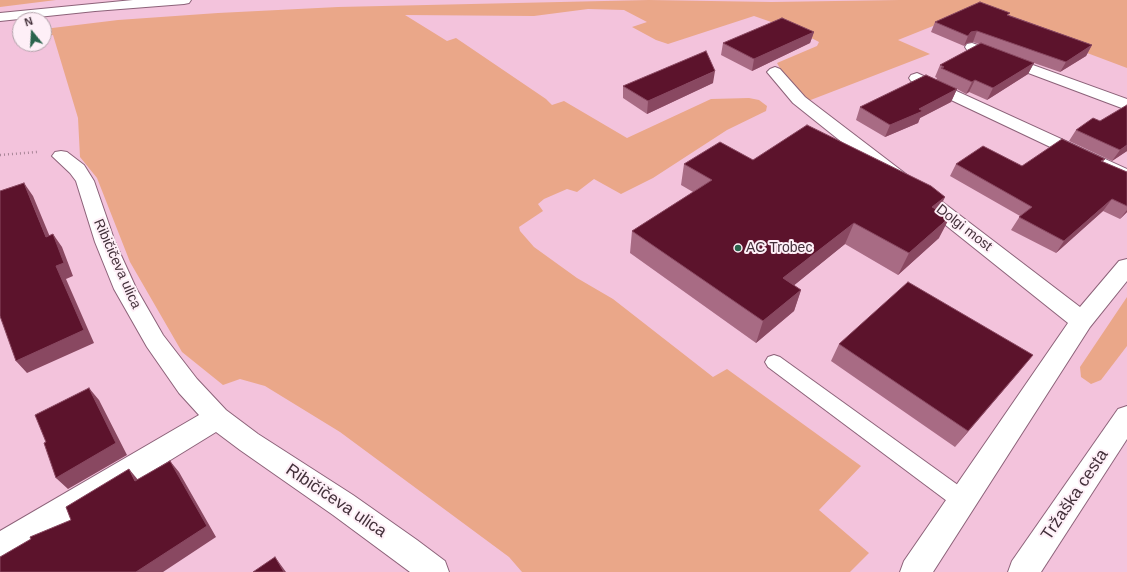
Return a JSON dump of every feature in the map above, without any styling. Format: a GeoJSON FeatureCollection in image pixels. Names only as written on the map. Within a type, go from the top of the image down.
{"type":"FeatureCollection","features":[{"type":"Feature","properties":{"kind":"main road"},"geometry":{"type":"LineString","coordinates":[[0,17],[94,7],[184,0]]}},
{"type":"Feature","properties":{"kind":"main road"},"geometry":{"type":"LineString","coordinates":[[972,47],[1127,105]]}},
{"type":"Feature","properties":{"kind":"main road","name":"Dolgi most"},"geometry":{"type":"LineString","coordinates":[[775,72],[799,100],[1082,320]]}},
{"type":"Feature","properties":{"kind":"main road"},"geometry":{"type":"LineString","coordinates":[[917,78],[1127,176]]}},
{"type":"Feature","properties":{"kind":"main road","name":"Ribičičeva ulica"},"geometry":{"type":"LineString","coordinates":[[61,156],[76,169],[84,181],[105,242],[125,289],[155,341],[188,386],[217,418],[248,442],[343,505],[434,572]]}},
{"type":"Feature","properties":{"kind":"main road"},"geometry":{"type":"LineString","coordinates":[[915,572],[1082,320],[1127,266]]}},
{"type":"Feature","properties":{"kind":"main road"},"geometry":{"type":"LineString","coordinates":[[0,548],[217,418]]}},
{"type":"Feature","properties":{"kind":"main road","name":"Tržaška cesta"},"geometry":{"type":"LineString","coordinates":[[1023,572],[1127,418]]}},
{"type":"Feature","properties":{"kind":"lane"},"geometry":{"type":"LineString","coordinates":[[774,362],[962,500]]}},
{"type":"Feature","properties":{"kind":"path"},"geometry":{"type":"LineString","coordinates":[[0,155],[42,152],[61,156]]}},
{"type":"Feature","properties":{"kind":"shaded area"},"geometry":{"type":"Polygon","coordinates":[[[0,0],[56,0],[0,7],[0,0]]]}},
{"type":"Feature","properties":{"kind":"shaded area"},"geometry":{"type":"Polygon","coordinates":[[[649,0],[772,2],[899,0],[1127,0],[1127,68],[973,10],[898,40],[930,54],[808,101],[783,74],[777,63],[817,46],[819,42],[800,32],[754,16],[668,44],[656,40],[632,27],[647,22],[624,10],[588,9],[534,16],[405,15],[447,41],[456,38],[546,99],[552,105],[564,101],[627,138],[711,99],[749,98],[759,100],[767,106],[766,111],[727,130],[653,178],[621,194],[594,179],[577,192],[567,189],[544,199],[538,204],[543,211],[519,227],[520,231],[534,247],[577,278],[613,299],[713,377],[727,369],[861,466],[819,510],[869,553],[850,572],[522,572],[509,557],[340,432],[265,386],[240,379],[223,385],[182,352],[130,262],[97,178],[80,157],[78,118],[52,35],[52,28],[118,20],[338,7],[649,0]]]}},
{"type":"Feature","properties":{"kind":"shaded area"},"geometry":{"type":"Polygon","coordinates":[[[1127,297],[1127,346],[1101,380],[1091,384],[1081,377],[1080,367],[1127,297]]]}},
{"type":"Feature","properties":{"kind":"building"},"geometry":{"type":"Polygon","coordinates":[[[980,2],[1010,13],[1007,15],[1092,45],[1066,62],[977,31],[971,32],[968,36],[935,22],[980,2]]]}},
{"type":"Feature","properties":{"kind":"building"},"geometry":{"type":"Polygon","coordinates":[[[782,18],[814,32],[754,59],[723,43],[782,18]]]}},
{"type":"Feature","properties":{"kind":"building"},"geometry":{"type":"Polygon","coordinates":[[[981,43],[1034,63],[993,88],[975,80],[972,82],[941,68],[944,67],[940,65],[981,43]]]}},
{"type":"Feature","properties":{"kind":"building"},"geometry":{"type":"Polygon","coordinates":[[[706,51],[715,71],[648,101],[623,86],[706,51]]]}},
{"type":"Feature","properties":{"kind":"building"},"geometry":{"type":"Polygon","coordinates":[[[926,75],[957,89],[919,109],[923,111],[890,125],[860,107],[926,75]]]}},
{"type":"Feature","properties":{"kind":"building"},"geometry":{"type":"Polygon","coordinates":[[[1127,105],[1127,145],[1120,150],[1076,130],[1093,118],[1100,121],[1127,105]]]}},
{"type":"Feature","properties":{"kind":"building","name":"AC Trobec"},"geometry":{"type":"Polygon","coordinates":[[[807,125],[931,186],[945,197],[932,207],[950,217],[909,253],[854,223],[783,278],[801,290],[763,321],[632,231],[712,180],[684,164],[720,142],[753,160],[807,125]]]}},
{"type":"Feature","properties":{"kind":"building"},"geometry":{"type":"Polygon","coordinates":[[[1062,139],[1105,159],[1101,161],[1127,172],[1127,206],[1112,199],[1064,241],[1019,217],[1032,207],[956,164],[983,146],[1022,166],[1062,139]]]}},
{"type":"Feature","properties":{"kind":"building"},"geometry":{"type":"Polygon","coordinates":[[[24,183],[46,237],[53,234],[64,263],[56,266],[84,330],[16,361],[0,316],[0,191],[24,183]]]}},
{"type":"Feature","properties":{"kind":"building"},"geometry":{"type":"Polygon","coordinates":[[[908,282],[1033,355],[968,431],[839,344],[908,282]]]}},
{"type":"Feature","properties":{"kind":"building"},"geometry":{"type":"Polygon","coordinates":[[[89,388],[116,443],[56,478],[44,443],[46,442],[35,415],[89,388]]]}},
{"type":"Feature","properties":{"kind":"building"},"geometry":{"type":"Polygon","coordinates":[[[170,461],[207,526],[136,572],[0,572],[0,557],[31,539],[30,537],[71,520],[66,507],[129,469],[135,481],[170,461]]]}},
{"type":"Feature","properties":{"kind":"building"},"geometry":{"type":"Polygon","coordinates":[[[275,557],[284,572],[253,572],[275,557]]]}},
{"type":"Feature","properties":{"kind":"place","name":"AC Trobec"},"geometry":{"type":"Point","coordinates":[738,248]}}]}
